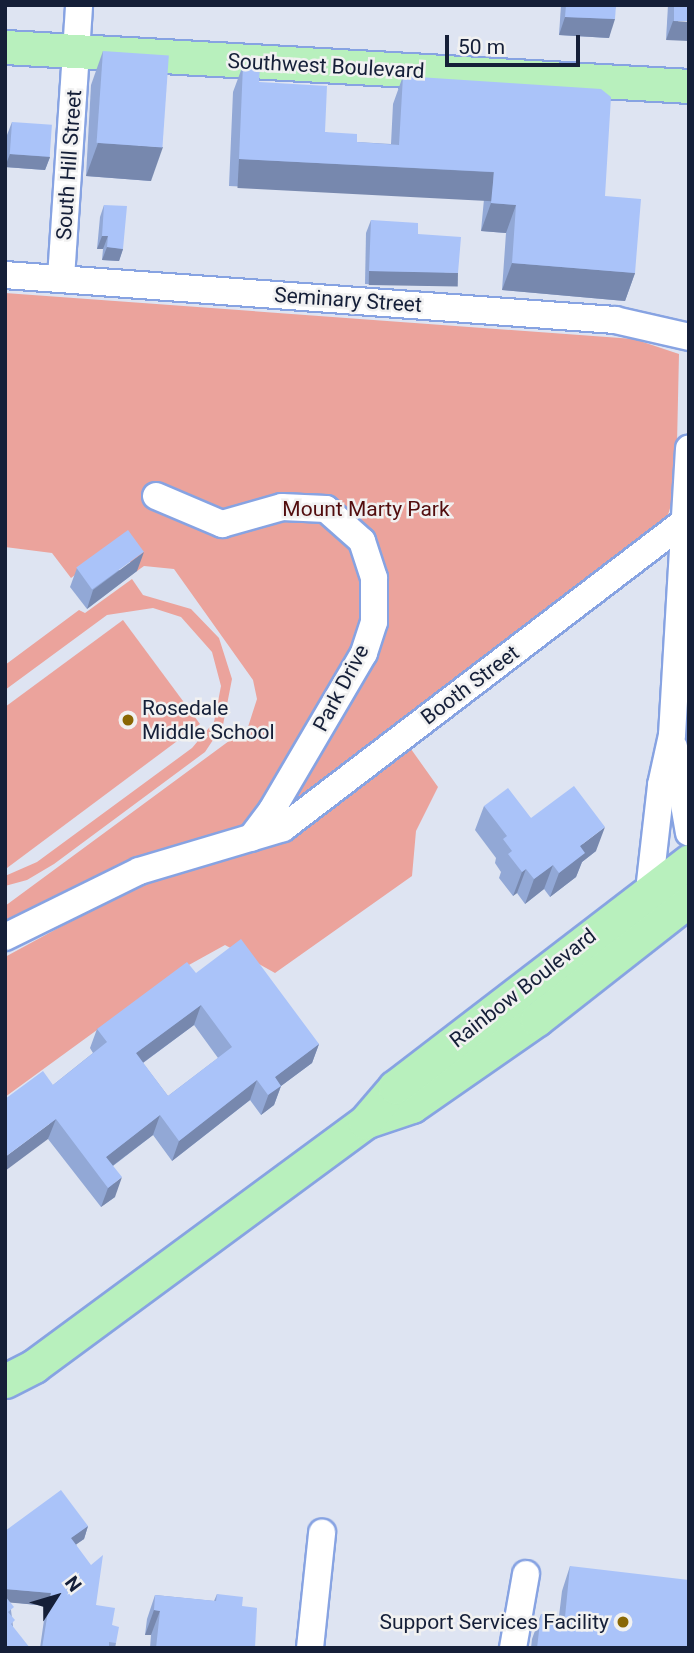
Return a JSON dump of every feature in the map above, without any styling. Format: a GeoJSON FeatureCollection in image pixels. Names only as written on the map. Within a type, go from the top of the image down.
{"type":"FeatureCollection","features":[{"type":"Feature","properties":{"kind":"main road","name":"Southwest Boulevard"},"geometry":{"type":"LineString","coordinates":[[5,47],[689,86]]}},
{"type":"Feature","properties":{"kind":"main road","name":"Rainbow Boulevard"},"geometry":{"type":"LineString","coordinates":[[5,1381],[34,1366],[365,1122],[395,1087],[689,861]]}},
{"type":"Feature","properties":{"kind":"main road","name":"Rainbow Boulevard"},"geometry":{"type":"LineString","coordinates":[[365,1122],[412,1106],[537,1019],[687,897]]}},
{"type":"Feature","properties":{"kind":"main road","name":"Rainbow Boulevard"},"geometry":{"type":"LineString","coordinates":[[5,1399],[34,1366]]}},
{"type":"Feature","properties":{"kind":"street","name":"South Hill Street"},"geometry":{"type":"LineString","coordinates":[[61,278],[79,5]]}},
{"type":"Feature","properties":{"kind":"street","name":"Seminary Street"},"geometry":{"type":"LineString","coordinates":[[5,275],[615,320],[689,337]]}},
{"type":"Feature","properties":{"kind":"street"},"geometry":{"type":"LineString","coordinates":[[649,891],[661,785],[672,735],[689,449]]}},
{"type":"Feature","properties":{"kind":"street","name":"Park Drive"},"geometry":{"type":"LineString","coordinates":[[156,496],[222,524],[282,507],[326,509],[362,541],[374,578],[374,622],[364,653],[272,810],[251,838]]}},
{"type":"Feature","properties":{"kind":"street","name":"Booth Street"},"geometry":{"type":"LineString","coordinates":[[5,937],[139,871],[284,828],[684,522]]}},
{"type":"Feature","properties":{"kind":"street"},"geometry":{"type":"LineString","coordinates":[[672,735],[689,833]]}},
{"type":"Feature","properties":{"kind":"street"},"geometry":{"type":"LineString","coordinates":[[310,1648],[322,1533]]}},
{"type":"Feature","properties":{"kind":"street"},"geometry":{"type":"LineString","coordinates":[[513,1648],[526,1574]]}},
{"type":"Feature","properties":{"kind":"green space","name":"Mount Marty Park"},"geometry":{"type":"Polygon","coordinates":[[[5,293],[634,339],[679,354],[676,489],[667,518],[293,802],[232,829],[134,858],[5,930],[5,906],[248,727],[257,699],[253,680],[174,569],[144,566],[137,571],[117,544],[71,578],[52,553],[5,547],[5,293]]]}},
{"type":"Feature","properties":{"kind":"green space"},"geometry":{"type":"Polygon","coordinates":[[[132,579],[143,595],[191,609],[219,638],[232,679],[223,725],[205,752],[54,864],[27,880],[5,886],[5,876],[37,862],[192,748],[214,722],[221,686],[212,652],[181,617],[153,608],[107,615],[5,690],[5,665],[79,610],[85,613],[132,579]]]}},
{"type":"Feature","properties":{"kind":"green space"},"geometry":{"type":"Polygon","coordinates":[[[123,620],[200,724],[7,868],[5,707],[123,620]]]}},
{"type":"Feature","properties":{"kind":"green space"},"geometry":{"type":"Polygon","coordinates":[[[406,742],[438,787],[416,831],[412,876],[275,973],[225,945],[178,971],[5,1097],[5,957],[154,876],[260,844],[406,742]]]}},
{"type":"Feature","properties":{"kind":"building"},"geometry":{"type":"Polygon","coordinates":[[[566,5],[616,5],[615,19],[565,17],[566,5]]]}},
{"type":"Feature","properties":{"kind":"building"},"geometry":{"type":"Polygon","coordinates":[[[674,5],[689,5],[689,21],[674,21],[674,5]]]}},
{"type":"Feature","properties":{"kind":"building"},"geometry":{"type":"Polygon","coordinates":[[[103,51],[169,56],[162,147],[97,143],[103,51]]]}},
{"type":"Feature","properties":{"kind":"building"},"geometry":{"type":"Polygon","coordinates":[[[243,65],[260,66],[259,82],[327,86],[325,132],[357,134],[357,142],[399,145],[403,76],[601,89],[611,97],[605,196],[641,199],[635,273],[512,263],[516,205],[491,203],[494,172],[239,159],[243,65]]]}},
{"type":"Feature","properties":{"kind":"building"},"geometry":{"type":"Polygon","coordinates":[[[12,122],[52,125],[50,157],[10,154],[12,122]]]}},
{"type":"Feature","properties":{"kind":"building"},"geometry":{"type":"Polygon","coordinates":[[[104,205],[127,206],[123,249],[107,247],[108,236],[102,236],[104,205]]]}},
{"type":"Feature","properties":{"kind":"building"},"geometry":{"type":"Polygon","coordinates":[[[371,220],[418,223],[418,234],[461,237],[458,273],[369,271],[371,220]]]}},
{"type":"Feature","properties":{"kind":"building"},"geometry":{"type":"Polygon","coordinates":[[[128,530],[144,552],[92,589],[76,568],[128,530]]]}},
{"type":"Feature","properties":{"kind":"building"},"geometry":{"type":"Polygon","coordinates":[[[574,786],[605,827],[580,846],[585,853],[559,873],[553,865],[534,879],[526,869],[522,872],[508,854],[512,851],[503,839],[507,836],[484,806],[508,788],[531,818],[574,786]]]}},
{"type":"Feature","properties":{"kind":"building"},"geometry":{"type":"Polygon","coordinates":[[[241,939],[319,1044],[275,1077],[281,1086],[268,1095],[257,1080],[179,1141],[160,1115],[106,1157],[122,1177],[108,1188],[56,1119],[5,1157],[5,1099],[43,1071],[53,1085],[107,1042],[97,1029],[187,962],[196,973],[241,939]],[[201,1005],[136,1053],[168,1096],[232,1047],[201,1005]]]}},
{"type":"Feature","properties":{"kind":"building"},"geometry":{"type":"Polygon","coordinates":[[[61,1490],[88,1526],[71,1538],[91,1565],[103,1555],[96,1605],[115,1608],[112,1625],[119,1627],[116,1643],[109,1642],[109,1648],[42,1648],[51,1593],[5,1589],[5,1531],[61,1490]]]}},
{"type":"Feature","properties":{"kind":"building","name":"Support Services Facility"},"geometry":{"type":"Polygon","coordinates":[[[570,1566],[689,1580],[689,1648],[537,1648],[541,1614],[565,1617],[570,1566]]]}},
{"type":"Feature","properties":{"kind":"building"},"geometry":{"type":"Polygon","coordinates":[[[217,1594],[243,1597],[242,1606],[257,1608],[255,1648],[156,1648],[160,1611],[154,1610],[155,1595],[216,1601],[217,1594]]]}},
{"type":"Feature","properties":{"kind":"building"},"geometry":{"type":"Polygon","coordinates":[[[5,1596],[14,1607],[8,1612],[15,1620],[11,1624],[30,1648],[5,1648],[5,1596]]]}},
{"type":"Feature","properties":{"kind":"place","name":"Rosedale Middle School"},"geometry":{"type":"Point","coordinates":[128,720]}},
{"type":"Feature","properties":{"kind":"place","name":"Support Services Facility"},"geometry":{"type":"Point","coordinates":[623,1622]}}]}
